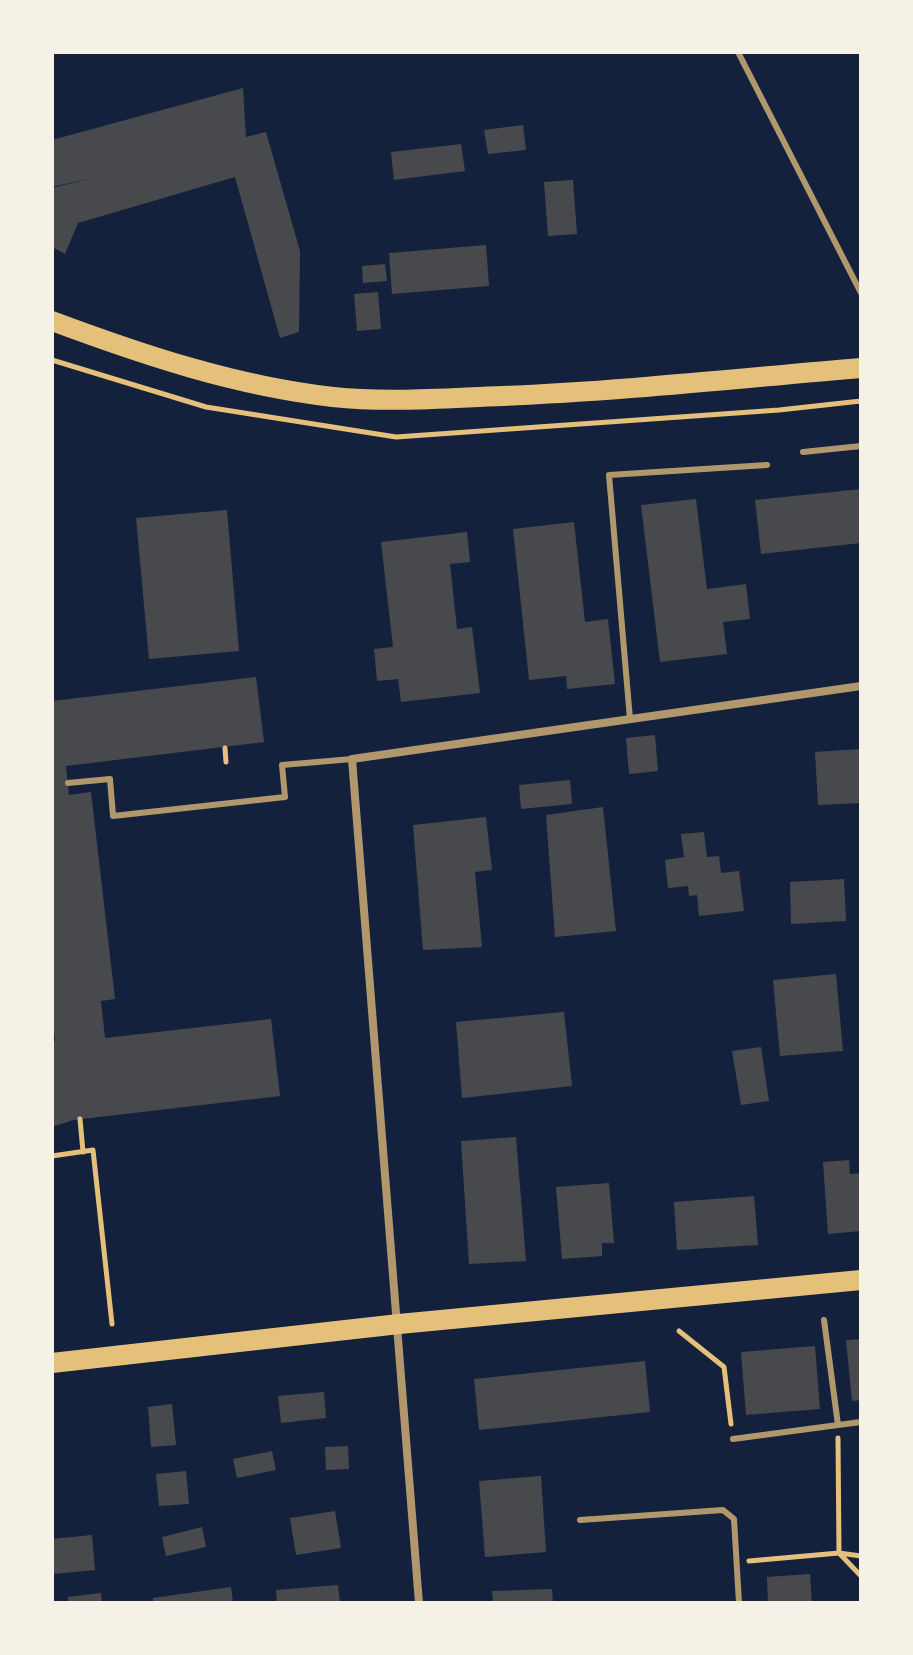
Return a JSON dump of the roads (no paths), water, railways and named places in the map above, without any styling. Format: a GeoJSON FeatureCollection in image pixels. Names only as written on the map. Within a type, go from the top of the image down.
{"type":"FeatureCollection","features":[{"type":"Feature","properties":{"kind":"main road"},"geometry":{"type":"LineString","coordinates":[[52,321],[130,350],[238,381],[335,397],[434,399],[542,394],[861,368]]}},
{"type":"Feature","properties":{"kind":"main road"},"geometry":{"type":"LineString","coordinates":[[52,1363],[399,1324],[861,1280]]}},
{"type":"Feature","properties":{"kind":"street"},"geometry":{"type":"LineString","coordinates":[[419,1603],[352,759],[861,686]]}},
{"type":"Feature","properties":{"kind":"lane"},"geometry":{"type":"LineString","coordinates":[[738,52],[861,293]]}},
{"type":"Feature","properties":{"kind":"lane"},"geometry":{"type":"LineString","coordinates":[[803,452],[861,446]]}},
{"type":"Feature","properties":{"kind":"lane"},"geometry":{"type":"LineString","coordinates":[[630,719],[609,475],[767,465]]}},
{"type":"Feature","properties":{"kind":"lane"},"geometry":{"type":"LineString","coordinates":[[68,783],[110,779],[113,816],[285,797],[282,765],[352,759]]}},
{"type":"Feature","properties":{"kind":"lane"},"geometry":{"type":"LineString","coordinates":[[824,1320],[838,1425]]}},
{"type":"Feature","properties":{"kind":"lane"},"geometry":{"type":"LineString","coordinates":[[733,1439],[861,1422]]}},
{"type":"Feature","properties":{"kind":"lane"},"geometry":{"type":"LineString","coordinates":[[580,1520],[723,1510],[734,1519],[739,1603]]}}]}
